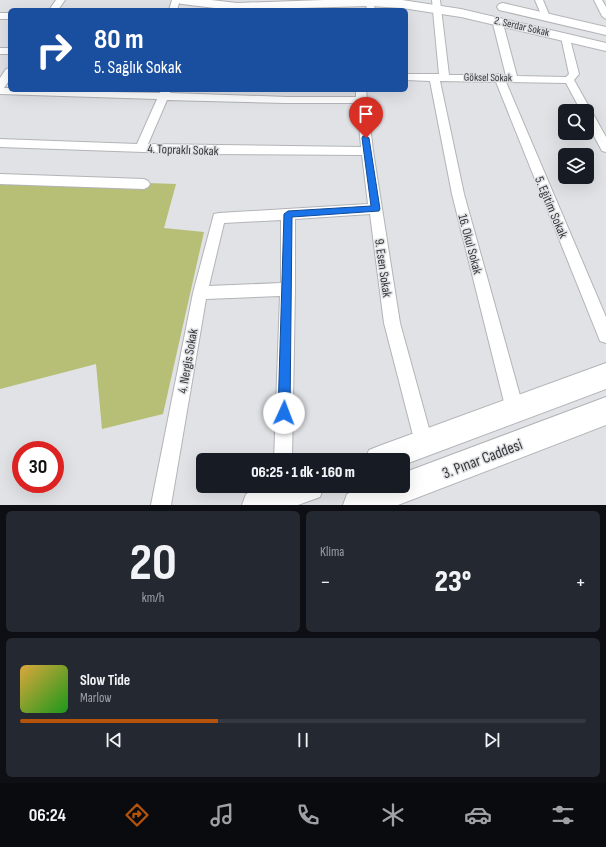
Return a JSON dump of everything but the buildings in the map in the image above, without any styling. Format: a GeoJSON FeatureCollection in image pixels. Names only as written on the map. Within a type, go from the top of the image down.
{"type":"FeatureCollection","features":[{"type":"Feature","properties":{"kind":"main road","name":"2. Serdar Sokak"},"geometry":{"type":"LineString","coordinates":[[182,0],[236,8],[299,8],[437,4],[606,47]]}},
{"type":"Feature","properties":{"kind":"main road","name":"2. Serdar Sokak"},"geometry":{"type":"LineString","coordinates":[[492,5],[606,31]]}},
{"type":"Feature","properties":{"kind":"main road"},"geometry":{"type":"LineString","coordinates":[[398,453],[606,376]]}},
{"type":"Feature","properties":{"kind":"main road","name":"3. Pınar Caddesi"},"geometry":{"type":"LineString","coordinates":[[358,505],[606,410]]}},
{"type":"Feature","properties":{"kind":"main road"},"geometry":{"type":"LineString","coordinates":[[273,496],[284,493]]}},
{"type":"Feature","properties":{"kind":"street"},"geometry":{"type":"LineString","coordinates":[[55,8],[61,0]]}},
{"type":"Feature","properties":{"kind":"street"},"geometry":{"type":"LineString","coordinates":[[539,0],[546,17]]}},
{"type":"Feature","properties":{"kind":"street"},"geometry":{"type":"LineString","coordinates":[[598,0],[606,16]]}},
{"type":"Feature","properties":{"kind":"street","name":"16. Okul Sokak"},"geometry":{"type":"LineString","coordinates":[[437,4],[439,77],[458,194],[516,410]]}},
{"type":"Feature","properties":{"kind":"street","name":"5. Eğitim Sokak"},"geometry":{"type":"LineString","coordinates":[[497,20],[505,78],[606,336]]}},
{"type":"Feature","properties":{"kind":"street"},"geometry":{"type":"LineString","coordinates":[[566,37],[574,74],[569,80],[582,104]]}},
{"type":"Feature","properties":{"kind":"street"},"geometry":{"type":"LineString","coordinates":[[0,86],[8,74]]}},
{"type":"Feature","properties":{"kind":"street","name":"Göksel Sokak"},"geometry":{"type":"LineString","coordinates":[[408,77],[569,80]]}},
{"type":"Feature","properties":{"kind":"street"},"geometry":{"type":"LineString","coordinates":[[82,92],[165,93],[287,100],[362,95]]}},
{"type":"Feature","properties":{"kind":"street"},"geometry":{"type":"LineString","coordinates":[[141,147],[165,93]]}},
{"type":"Feature","properties":{"kind":"street","name":"9. Esen Sokak"},"geometry":{"type":"LineString","coordinates":[[362,95],[367,151],[392,323],[424,443]]}},
{"type":"Feature","properties":{"kind":"street"},"geometry":{"type":"LineString","coordinates":[[594,125],[606,148]]}},
{"type":"Feature","properties":{"kind":"street","name":"4. Topraklı Sokak"},"geometry":{"type":"LineString","coordinates":[[0,143],[200,150],[367,151]]}},
{"type":"Feature","properties":{"kind":"street"},"geometry":{"type":"LineString","coordinates":[[0,179],[144,184]]}},
{"type":"Feature","properties":{"kind":"street"},"geometry":{"type":"LineString","coordinates":[[283,453],[288,289],[288,214],[376,209]]}},
{"type":"Feature","properties":{"kind":"street","name":"4. Nergis Sokak"},"geometry":{"type":"LineString","coordinates":[[161,505],[200,293],[219,218],[288,214]]}},
{"type":"Feature","properties":{"kind":"street"},"geometry":{"type":"LineString","coordinates":[[200,293],[288,289]]}},
{"type":"Feature","properties":{"kind":"green space"},"geometry":{"type":"Polygon","coordinates":[[[0,178],[176,184],[164,228],[204,232],[163,414],[102,429],[96,364],[0,389],[0,178]]]}},
{"type":"Feature","properties":{"kind":"route"},"geometry":{"type":"LineString","coordinates":[[284,413],[288,289],[288,214],[376,209],[366,138]]}}]}
